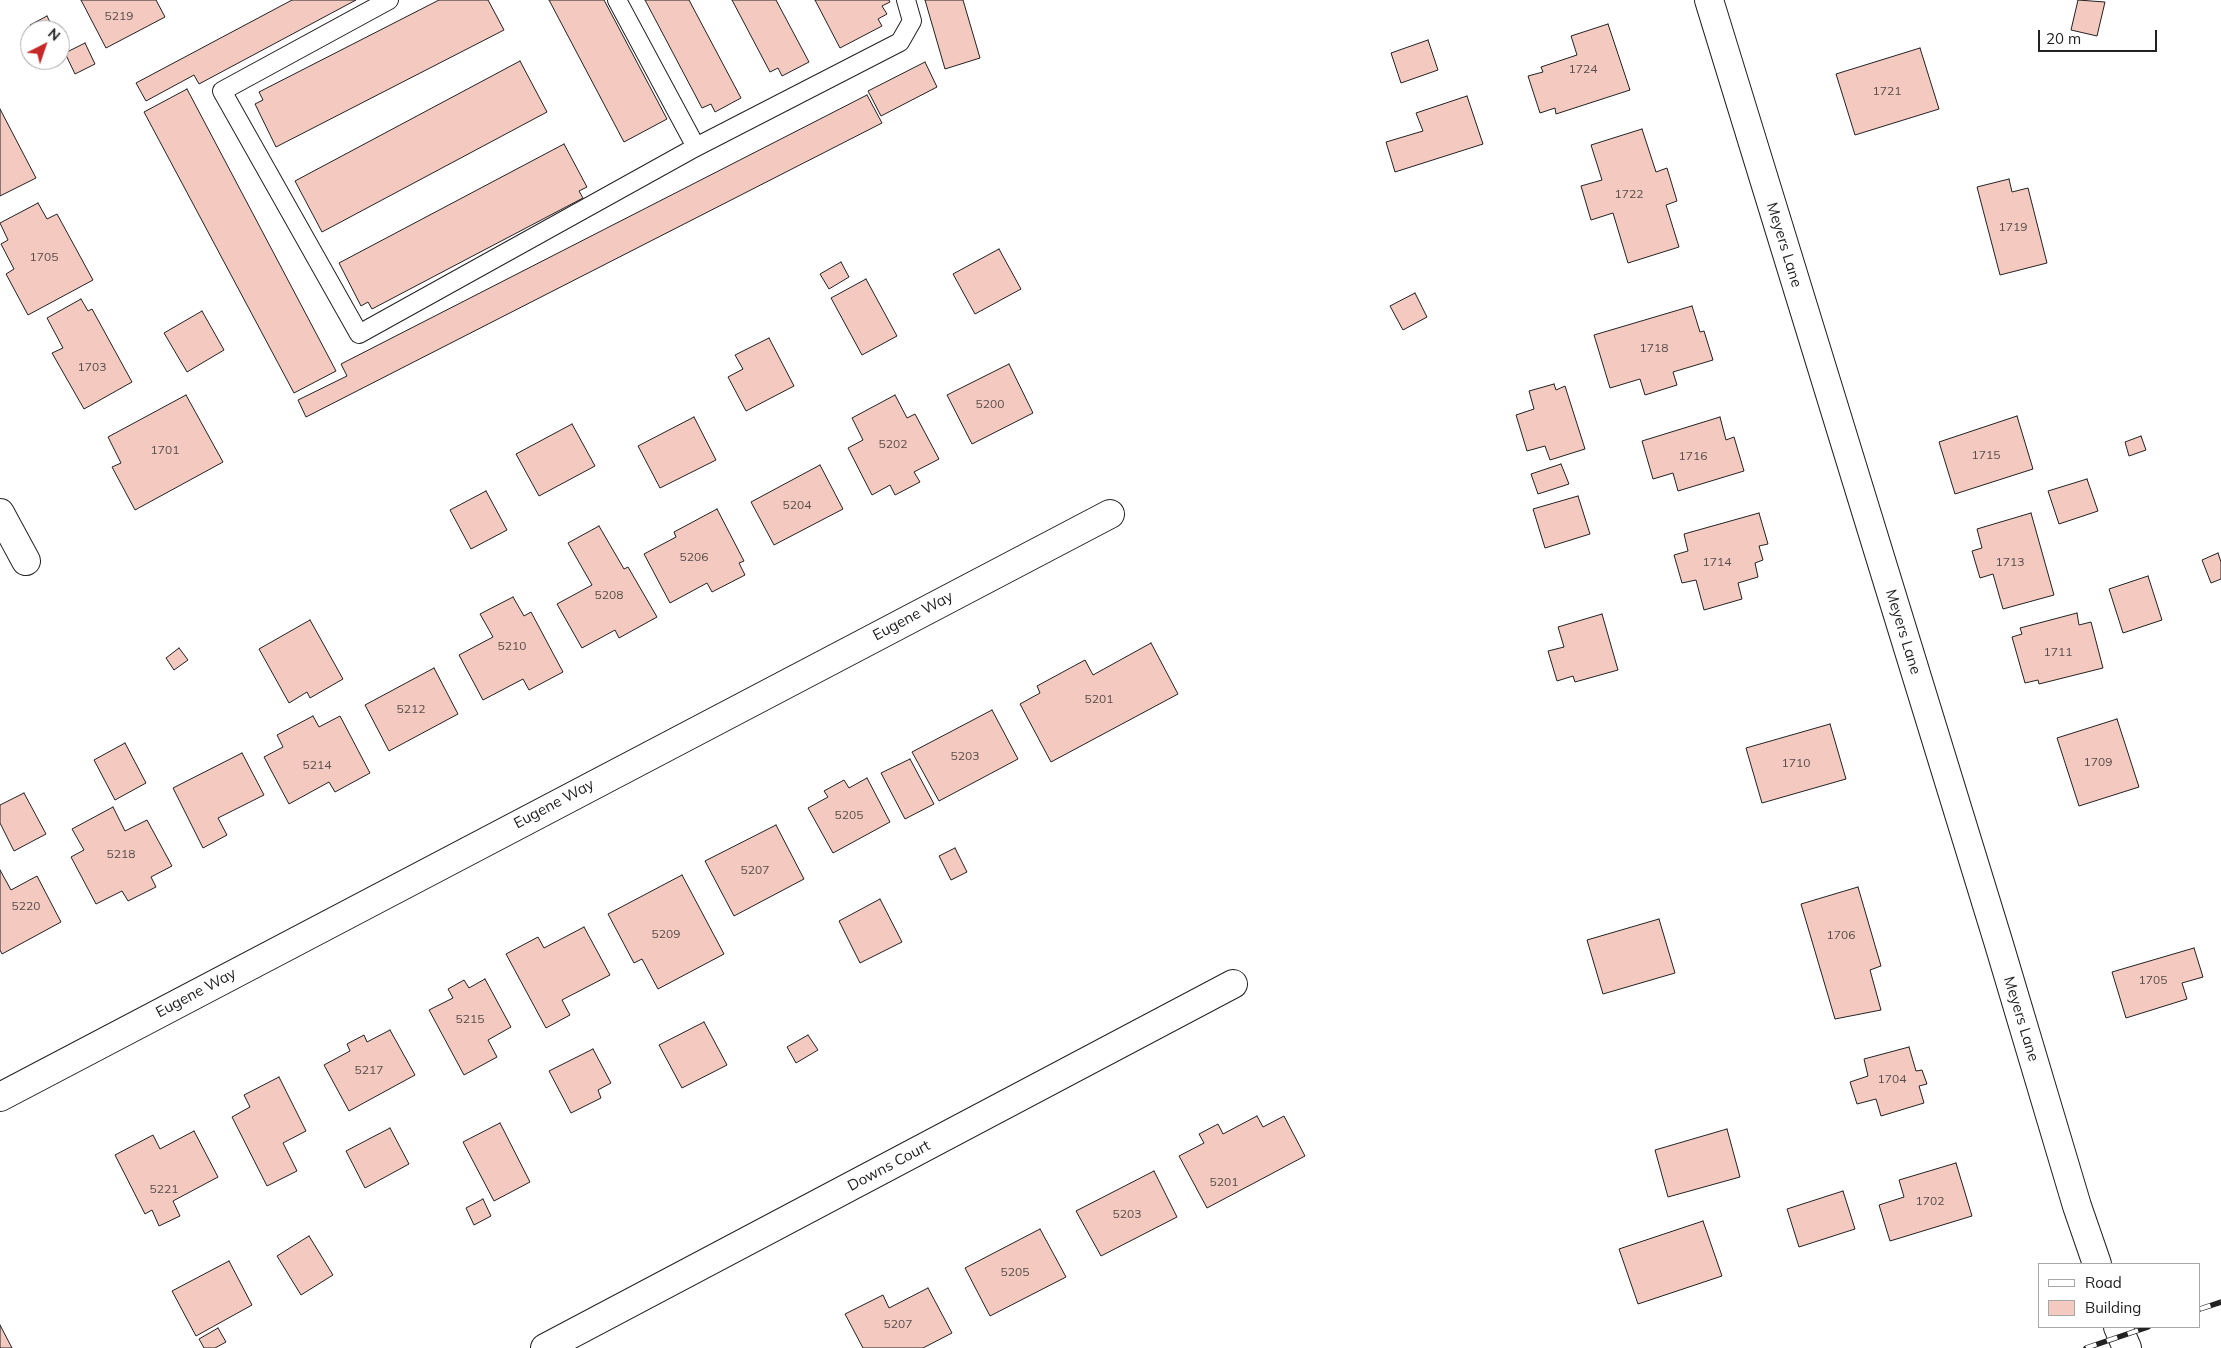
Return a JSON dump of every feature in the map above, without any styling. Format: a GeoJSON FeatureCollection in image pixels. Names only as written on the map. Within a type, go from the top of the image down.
{"type":"FeatureCollection","features":[{"type":"Feature","properties":{"kind":"street","name":"Meyers Lane"},"geometry":{"type":"LineString","coordinates":[[1709,0],[1995,931],[2077,1206],[2097,1263]]}},
{"type":"Feature","properties":{"kind":"street"},"geometry":{"type":"LineString","coordinates":[[0,513],[26,561]]}},
{"type":"Feature","properties":{"kind":"street","name":"Eugene Way"},"geometry":{"type":"LineString","coordinates":[[0,1097],[1110,514]]}},
{"type":"Feature","properties":{"kind":"street","name":"Downs Court"},"geometry":{"type":"LineString","coordinates":[[545,1348],[1233,984]]}},
{"type":"Feature","properties":{"kind":"street"},"geometry":{"type":"LineString","coordinates":[[2118,1328],[2127,1348]]}},
{"type":"Feature","properties":{"kind":"lane"},"geometry":{"type":"LineString","coordinates":[[390,0],[222,91],[359,334],[696,147],[900,42],[912,21],[906,0]]}},
{"type":"Feature","properties":{"kind":"lane"},"geometry":{"type":"LineString","coordinates":[[617,0],[696,147]]}},
{"type":"Feature","properties":{"kind":"building"},"geometry":{"type":"Polygon","coordinates":[[[81,0],[156,0],[165,17],[106,48],[81,0]]]}},
{"type":"Feature","properties":{"kind":"building"},"geometry":{"type":"Polygon","coordinates":[[[292,0],[356,0],[199,84],[194,75],[146,101],[136,83],[292,0]]]}},
{"type":"Feature","properties":{"kind":"building"},"geometry":{"type":"Polygon","coordinates":[[[439,0],[488,0],[504,30],[276,147],[255,104],[263,100],[259,92],[439,0]]]}},
{"type":"Feature","properties":{"kind":"building"},"geometry":{"type":"Polygon","coordinates":[[[549,0],[604,0],[667,119],[624,142],[549,0]]]}},
{"type":"Feature","properties":{"kind":"building"},"geometry":{"type":"Polygon","coordinates":[[[645,0],[689,0],[741,98],[715,112],[711,104],[702,108],[645,0]]]}},
{"type":"Feature","properties":{"kind":"building"},"geometry":{"type":"Polygon","coordinates":[[[732,0],[776,0],[809,62],[782,76],[778,68],[770,72],[732,0]]]}},
{"type":"Feature","properties":{"kind":"building"},"geometry":{"type":"Polygon","coordinates":[[[815,0],[889,0],[890,2],[882,6],[887,14],[878,19],[882,26],[840,48],[815,0]]]}},
{"type":"Feature","properties":{"kind":"building"},"geometry":{"type":"Polygon","coordinates":[[[925,0],[963,0],[980,58],[945,69],[925,0]]]}},
{"type":"Feature","properties":{"kind":"building"},"geometry":{"type":"Polygon","coordinates":[[[2078,0],[2105,2],[2097,36],[2071,30],[2078,0]]]}},
{"type":"Feature","properties":{"kind":"building"},"geometry":{"type":"Polygon","coordinates":[[[47,16],[49,20],[39,20],[47,16]]]}},
{"type":"Feature","properties":{"kind":"building"},"geometry":{"type":"Polygon","coordinates":[[[1608,24],[1630,90],[1556,114],[1555,108],[1540,113],[1528,76],[1543,72],[1541,67],[1577,55],[1571,36],[1608,24]]]}},
{"type":"Feature","properties":{"kind":"building"},"geometry":{"type":"Polygon","coordinates":[[[1428,40],[1438,70],[1401,83],[1391,53],[1428,40]]]}},
{"type":"Feature","properties":{"kind":"building"},"geometry":{"type":"Polygon","coordinates":[[[85,43],[95,64],[75,74],[70,64],[70,50],[85,43]]]}},
{"type":"Feature","properties":{"kind":"building"},"geometry":{"type":"Polygon","coordinates":[[[1920,48],[1939,109],[1855,135],[1836,74],[1920,48]]]}},
{"type":"Feature","properties":{"kind":"building"},"geometry":{"type":"Polygon","coordinates":[[[520,61],[547,112],[322,232],[295,181],[520,61]]]}},
{"type":"Feature","properties":{"kind":"building"},"geometry":{"type":"Polygon","coordinates":[[[925,62],[937,87],[881,116],[868,91],[925,62]]]}},
{"type":"Feature","properties":{"kind":"building"},"geometry":{"type":"Polygon","coordinates":[[[187,89],[336,371],[294,393],[144,112],[187,89]]]}},
{"type":"Feature","properties":{"kind":"building"},"geometry":{"type":"Polygon","coordinates":[[[867,95],[882,123],[306,417],[298,400],[347,376],[341,364],[867,95]]]}},
{"type":"Feature","properties":{"kind":"building"},"geometry":{"type":"Polygon","coordinates":[[[1467,96],[1483,144],[1395,172],[1386,142],[1423,131],[1416,113],[1467,96]]]}},
{"type":"Feature","properties":{"kind":"building"},"geometry":{"type":"Polygon","coordinates":[[[0,109],[36,178],[0,196],[0,109]]]}},
{"type":"Feature","properties":{"kind":"building"},"geometry":{"type":"Polygon","coordinates":[[[1642,129],[1656,172],[1667,168],[1677,201],[1666,205],[1679,247],[1628,263],[1613,213],[1591,220],[1581,186],[1602,180],[1591,145],[1642,129]]]}},
{"type":"Feature","properties":{"kind":"building"},"geometry":{"type":"Polygon","coordinates":[[[564,144],[587,187],[579,191],[583,198],[372,309],[368,302],[361,306],[339,263],[564,144]]]}},
{"type":"Feature","properties":{"kind":"building"},"geometry":{"type":"Polygon","coordinates":[[[2009,179],[2012,192],[2028,188],[2047,263],[2000,275],[1977,187],[2009,179]]]}},
{"type":"Feature","properties":{"kind":"building"},"geometry":{"type":"Polygon","coordinates":[[[38,203],[47,219],[57,214],[93,280],[28,315],[6,274],[14,269],[1,244],[8,240],[0,223],[38,203]]]}},
{"type":"Feature","properties":{"kind":"building"},"geometry":{"type":"Polygon","coordinates":[[[999,249],[1021,289],[975,314],[953,274],[999,249]]]}},
{"type":"Feature","properties":{"kind":"building"},"geometry":{"type":"Polygon","coordinates":[[[841,262],[849,277],[829,289],[820,274],[841,262]]]}},
{"type":"Feature","properties":{"kind":"building"},"geometry":{"type":"Polygon","coordinates":[[[866,279],[897,336],[862,355],[831,298],[866,279]]]}},
{"type":"Feature","properties":{"kind":"building"},"geometry":{"type":"Polygon","coordinates":[[[1415,293],[1427,317],[1403,330],[1390,306],[1415,293]]]}},
{"type":"Feature","properties":{"kind":"building"},"geometry":{"type":"Polygon","coordinates":[[[81,299],[88,311],[92,309],[132,382],[84,409],[52,353],[63,348],[47,318],[81,299]]]}},
{"type":"Feature","properties":{"kind":"building"},"geometry":{"type":"Polygon","coordinates":[[[1692,306],[1700,332],[1704,331],[1713,360],[1673,372],[1677,385],[1645,395],[1640,379],[1610,388],[1594,335],[1692,306]]]}},
{"type":"Feature","properties":{"kind":"building"},"geometry":{"type":"Polygon","coordinates":[[[202,311],[224,350],[187,372],[164,333],[202,311]]]}},
{"type":"Feature","properties":{"kind":"building"},"geometry":{"type":"Polygon","coordinates":[[[769,338],[794,386],[746,411],[728,377],[743,369],[735,355],[769,338]]]}},
{"type":"Feature","properties":{"kind":"building"},"geometry":{"type":"Polygon","coordinates":[[[1009,364],[1033,413],[972,444],[947,395],[1009,364]]]}},
{"type":"Feature","properties":{"kind":"building"},"geometry":{"type":"Polygon","coordinates":[[[1554,384],[1556,390],[1565,386],[1585,449],[1550,460],[1545,446],[1527,451],[1516,415],[1534,409],[1529,391],[1554,384]]]}},
{"type":"Feature","properties":{"kind":"building"},"geometry":{"type":"Polygon","coordinates":[[[186,395],[223,462],[135,510],[112,467],[121,463],[108,437],[186,395]]]}},
{"type":"Feature","properties":{"kind":"building"},"geometry":{"type":"Polygon","coordinates":[[[895,395],[907,418],[915,414],[939,459],[914,472],[920,482],[895,495],[890,485],[872,495],[848,448],[863,440],[852,418],[895,395]]]}},
{"type":"Feature","properties":{"kind":"building"},"geometry":{"type":"Polygon","coordinates":[[[2017,416],[2033,469],[1955,494],[1939,442],[2017,416]]]}},
{"type":"Feature","properties":{"kind":"building"},"geometry":{"type":"Polygon","coordinates":[[[694,417],[716,460],[660,488],[638,446],[694,417]]]}},
{"type":"Feature","properties":{"kind":"building"},"geometry":{"type":"Polygon","coordinates":[[[1720,417],[1726,440],[1734,437],[1744,471],[1678,491],[1673,473],[1653,479],[1642,441],[1720,417]]]}},
{"type":"Feature","properties":{"kind":"building"},"geometry":{"type":"Polygon","coordinates":[[[572,424],[595,466],[539,496],[516,454],[572,424]]]}},
{"type":"Feature","properties":{"kind":"building"},"geometry":{"type":"Polygon","coordinates":[[[2141,436],[2146,450],[2129,456],[2125,442],[2141,436]]]}},
{"type":"Feature","properties":{"kind":"building"},"geometry":{"type":"Polygon","coordinates":[[[1561,464],[1569,484],[1538,494],[1531,474],[1561,464]]]}},
{"type":"Feature","properties":{"kind":"building"},"geometry":{"type":"Polygon","coordinates":[[[820,465],[843,509],[774,545],[751,502],[820,465]]]}},
{"type":"Feature","properties":{"kind":"building"},"geometry":{"type":"Polygon","coordinates":[[[2087,479],[2098,511],[2059,524],[2048,491],[2087,479]]]}},
{"type":"Feature","properties":{"kind":"building"},"geometry":{"type":"Polygon","coordinates":[[[486,491],[507,530],[471,549],[450,510],[486,491]]]}},
{"type":"Feature","properties":{"kind":"building"},"geometry":{"type":"Polygon","coordinates":[[[1578,496],[1590,534],[1545,548],[1533,509],[1578,496]]]}},
{"type":"Feature","properties":{"kind":"building"},"geometry":{"type":"Polygon","coordinates":[[[717,509],[744,561],[739,563],[745,575],[712,592],[707,583],[670,603],[644,554],[676,537],[674,532],[717,509]]]}},
{"type":"Feature","properties":{"kind":"building"},"geometry":{"type":"Polygon","coordinates":[[[1759,513],[1768,544],[1759,546],[1763,560],[1755,563],[1758,577],[1738,583],[1742,599],[1704,610],[1696,580],[1682,583],[1674,555],[1688,551],[1684,534],[1759,513]]]}},
{"type":"Feature","properties":{"kind":"building"},"geometry":{"type":"Polygon","coordinates":[[[2031,513],[2054,595],[2003,609],[1993,574],[1980,578],[1972,551],[1982,548],[1977,529],[2031,513]]]}},
{"type":"Feature","properties":{"kind":"building"},"geometry":{"type":"Polygon","coordinates":[[[599,526],[624,569],[628,567],[657,617],[619,638],[615,630],[582,648],[557,604],[592,585],[568,543],[599,526]]]}},
{"type":"Feature","properties":{"kind":"building"},"geometry":{"type":"Polygon","coordinates":[[[2218,553],[2221,562],[2221,579],[2211,583],[2202,560],[2218,553]]]}},
{"type":"Feature","properties":{"kind":"building"},"geometry":{"type":"Polygon","coordinates":[[[2148,576],[2162,620],[2123,633],[2109,589],[2148,576]]]}},
{"type":"Feature","properties":{"kind":"building"},"geometry":{"type":"Polygon","coordinates":[[[513,597],[524,616],[531,612],[563,672],[529,690],[523,679],[483,700],[459,655],[493,637],[480,614],[513,597]]]}},
{"type":"Feature","properties":{"kind":"building"},"geometry":{"type":"Polygon","coordinates":[[[2077,613],[2079,625],[2091,622],[2103,668],[2039,684],[2038,680],[2025,683],[2012,637],[2022,634],[2020,628],[2077,613]]]}},
{"type":"Feature","properties":{"kind":"building"},"geometry":{"type":"Polygon","coordinates":[[[1602,614],[1618,670],[1575,682],[1573,676],[1557,681],[1548,651],[1564,647],[1558,627],[1602,614]]]}},
{"type":"Feature","properties":{"kind":"building"},"geometry":{"type":"Polygon","coordinates":[[[310,620],[343,679],[310,698],[307,692],[289,703],[259,649],[310,620]]]}},
{"type":"Feature","properties":{"kind":"building"},"geometry":{"type":"Polygon","coordinates":[[[1151,643],[1178,694],[1051,762],[1020,704],[1040,693],[1037,686],[1085,660],[1093,675],[1151,643]]]}},
{"type":"Feature","properties":{"kind":"building"},"geometry":{"type":"Polygon","coordinates":[[[179,648],[188,660],[174,670],[166,658],[179,648]]]}},
{"type":"Feature","properties":{"kind":"building"},"geometry":{"type":"Polygon","coordinates":[[[434,668],[458,714],[389,751],[365,705],[434,668]]]}},
{"type":"Feature","properties":{"kind":"building"},"geometry":{"type":"Polygon","coordinates":[[[992,710],[1018,759],[939,801],[912,752],[992,710]]]}},
{"type":"Feature","properties":{"kind":"building"},"geometry":{"type":"Polygon","coordinates":[[[313,716],[319,727],[340,716],[370,773],[335,792],[329,782],[289,804],[264,757],[283,747],[277,735],[313,716]]]}},
{"type":"Feature","properties":{"kind":"building"},"geometry":{"type":"Polygon","coordinates":[[[2117,719],[2139,787],[2079,806],[2057,738],[2117,719]]]}},
{"type":"Feature","properties":{"kind":"building"},"geometry":{"type":"Polygon","coordinates":[[[1830,724],[1846,779],[1762,803],[1746,748],[1830,724]]]}},
{"type":"Feature","properties":{"kind":"building"},"geometry":{"type":"Polygon","coordinates":[[[125,743],[146,783],[115,800],[94,760],[125,743]]]}},
{"type":"Feature","properties":{"kind":"building"},"geometry":{"type":"Polygon","coordinates":[[[242,753],[264,795],[218,818],[227,835],[203,848],[173,788],[242,753]]]}},
{"type":"Feature","properties":{"kind":"building"},"geometry":{"type":"Polygon","coordinates":[[[910,759],[934,804],[905,819],[881,773],[910,759]]]}},
{"type":"Feature","properties":{"kind":"building"},"geometry":{"type":"Polygon","coordinates":[[[867,778],[890,822],[833,853],[808,808],[828,797],[824,791],[844,780],[849,788],[867,778]]]}},
{"type":"Feature","properties":{"kind":"building"},"geometry":{"type":"Polygon","coordinates":[[[24,793],[46,834],[14,851],[0,823],[0,805],[24,793]]]}},
{"type":"Feature","properties":{"kind":"building"},"geometry":{"type":"Polygon","coordinates":[[[113,807],[125,831],[147,820],[172,866],[151,877],[156,887],[128,901],[122,891],[96,904],[71,857],[84,850],[72,829],[113,807]]]}},
{"type":"Feature","properties":{"kind":"building"},"geometry":{"type":"Polygon","coordinates":[[[776,825],[804,879],[734,916],[705,861],[776,825]]]}},
{"type":"Feature","properties":{"kind":"building"},"geometry":{"type":"Polygon","coordinates":[[[955,848],[967,872],[951,880],[939,856],[955,848]]]}},
{"type":"Feature","properties":{"kind":"building"},"geometry":{"type":"Polygon","coordinates":[[[0,870],[11,890],[37,876],[61,922],[2,954],[0,950],[0,870]]]}},
{"type":"Feature","properties":{"kind":"building"},"geometry":{"type":"Polygon","coordinates":[[[682,875],[724,954],[658,989],[642,959],[634,963],[608,914],[682,875]]]}},
{"type":"Feature","properties":{"kind":"building"},"geometry":{"type":"Polygon","coordinates":[[[1858,887],[1881,966],[1870,970],[1881,1010],[1835,1019],[1801,904],[1858,887]]]}},
{"type":"Feature","properties":{"kind":"building"},"geometry":{"type":"Polygon","coordinates":[[[880,899],[902,942],[860,963],[839,921],[880,899]]]}},
{"type":"Feature","properties":{"kind":"building"},"geometry":{"type":"Polygon","coordinates":[[[1659,919],[1675,973],[1603,994],[1587,940],[1659,919]]]}},
{"type":"Feature","properties":{"kind":"building"},"geometry":{"type":"Polygon","coordinates":[[[584,927],[610,975],[562,1000],[570,1015],[546,1028],[506,954],[538,937],[544,948],[584,927]]]}},
{"type":"Feature","properties":{"kind":"building"},"geometry":{"type":"Polygon","coordinates":[[[2194,948],[2203,977],[2182,983],[2187,999],[2126,1018],[2112,972],[2194,948]]]}},
{"type":"Feature","properties":{"kind":"building"},"geometry":{"type":"Polygon","coordinates":[[[485,979],[511,1027],[488,1040],[497,1057],[464,1075],[429,1010],[453,998],[448,989],[464,980],[469,988],[485,979]]]}},
{"type":"Feature","properties":{"kind":"building"},"geometry":{"type":"Polygon","coordinates":[[[704,1022],[727,1065],[682,1088],[659,1045],[704,1022]]]}},
{"type":"Feature","properties":{"kind":"building"},"geometry":{"type":"Polygon","coordinates":[[[390,1030],[415,1075],[349,1111],[324,1065],[350,1051],[347,1044],[364,1035],[367,1042],[390,1030]]]}},
{"type":"Feature","properties":{"kind":"building"},"geometry":{"type":"Polygon","coordinates":[[[808,1035],[818,1050],[796,1063],[787,1047],[808,1035]]]}},
{"type":"Feature","properties":{"kind":"building"},"geometry":{"type":"Polygon","coordinates":[[[1909,1047],[1916,1071],[1922,1070],[1927,1084],[1919,1086],[1924,1103],[1881,1116],[1876,1099],[1857,1104],[1850,1082],[1868,1076],[1864,1059],[1909,1047]]]}},
{"type":"Feature","properties":{"kind":"building"},"geometry":{"type":"Polygon","coordinates":[[[593,1049],[611,1083],[598,1090],[601,1098],[571,1113],[549,1071],[593,1049]]]}},
{"type":"Feature","properties":{"kind":"building"},"geometry":{"type":"Polygon","coordinates":[[[279,1077],[306,1131],[283,1143],[297,1171],[267,1186],[232,1117],[250,1107],[244,1095],[279,1077]]]}},
{"type":"Feature","properties":{"kind":"building"},"geometry":{"type":"Polygon","coordinates":[[[1257,1116],[1263,1127],[1284,1116],[1305,1156],[1207,1208],[1179,1156],[1204,1143],[1199,1134],[1218,1124],[1223,1134],[1257,1116]]]}},
{"type":"Feature","properties":{"kind":"building"},"geometry":{"type":"Polygon","coordinates":[[[500,1123],[530,1182],[494,1201],[463,1142],[500,1123]]]}},
{"type":"Feature","properties":{"kind":"building"},"geometry":{"type":"Polygon","coordinates":[[[390,1128],[409,1164],[365,1188],[346,1151],[390,1128]]]}},
{"type":"Feature","properties":{"kind":"building"},"geometry":{"type":"Polygon","coordinates":[[[1727,1129],[1740,1177],[1668,1197],[1655,1150],[1727,1129]]]}},
{"type":"Feature","properties":{"kind":"building"},"geometry":{"type":"Polygon","coordinates":[[[194,1131],[218,1177],[173,1201],[180,1216],[159,1226],[152,1210],[145,1214],[115,1155],[153,1135],[160,1149],[194,1131]]]}},
{"type":"Feature","properties":{"kind":"building"},"geometry":{"type":"Polygon","coordinates":[[[1956,1163],[1972,1216],[1890,1241],[1879,1205],[1904,1197],[1899,1180],[1956,1163]]]}},
{"type":"Feature","properties":{"kind":"building"},"geometry":{"type":"Polygon","coordinates":[[[1154,1171],[1177,1217],[1101,1256],[1076,1211],[1154,1171]]]}},
{"type":"Feature","properties":{"kind":"building"},"geometry":{"type":"Polygon","coordinates":[[[1843,1191],[1855,1229],[1799,1247],[1787,1209],[1843,1191]]]}},
{"type":"Feature","properties":{"kind":"building"},"geometry":{"type":"Polygon","coordinates":[[[483,1199],[491,1216],[474,1225],[466,1208],[483,1199]]]}},
{"type":"Feature","properties":{"kind":"building"},"geometry":{"type":"Polygon","coordinates":[[[1703,1221],[1722,1276],[1638,1304],[1619,1249],[1703,1221]]]}},
{"type":"Feature","properties":{"kind":"building"},"geometry":{"type":"Polygon","coordinates":[[[1040,1229],[1066,1277],[990,1316],[965,1268],[1040,1229]]]}},
{"type":"Feature","properties":{"kind":"building"},"geometry":{"type":"Polygon","coordinates":[[[309,1236],[333,1275],[301,1295],[277,1256],[309,1236]]]}},
{"type":"Feature","properties":{"kind":"building"},"geometry":{"type":"Polygon","coordinates":[[[229,1261],[252,1305],[196,1336],[172,1291],[229,1261]]]}},
{"type":"Feature","properties":{"kind":"building"},"geometry":{"type":"Polygon","coordinates":[[[928,1288],[952,1333],[923,1348],[863,1348],[845,1314],[883,1295],[889,1308],[928,1288]]]}},
{"type":"Feature","properties":{"kind":"building"},"geometry":{"type":"Polygon","coordinates":[[[0,1325],[12,1348],[0,1348],[0,1325]]]}},
{"type":"Feature","properties":{"kind":"building"},"geometry":{"type":"Polygon","coordinates":[[[218,1328],[226,1342],[215,1348],[204,1348],[199,1339],[218,1328]]]}},
{"type":"Feature","properties":{"kind":"railway"},"geometry":{"type":"LineString","coordinates":[[2201,1309],[2221,1302]]}},
{"type":"Feature","properties":{"kind":"railway"},"geometry":{"type":"LineString","coordinates":[[2086,1348],[2145,1328]]}}]}
